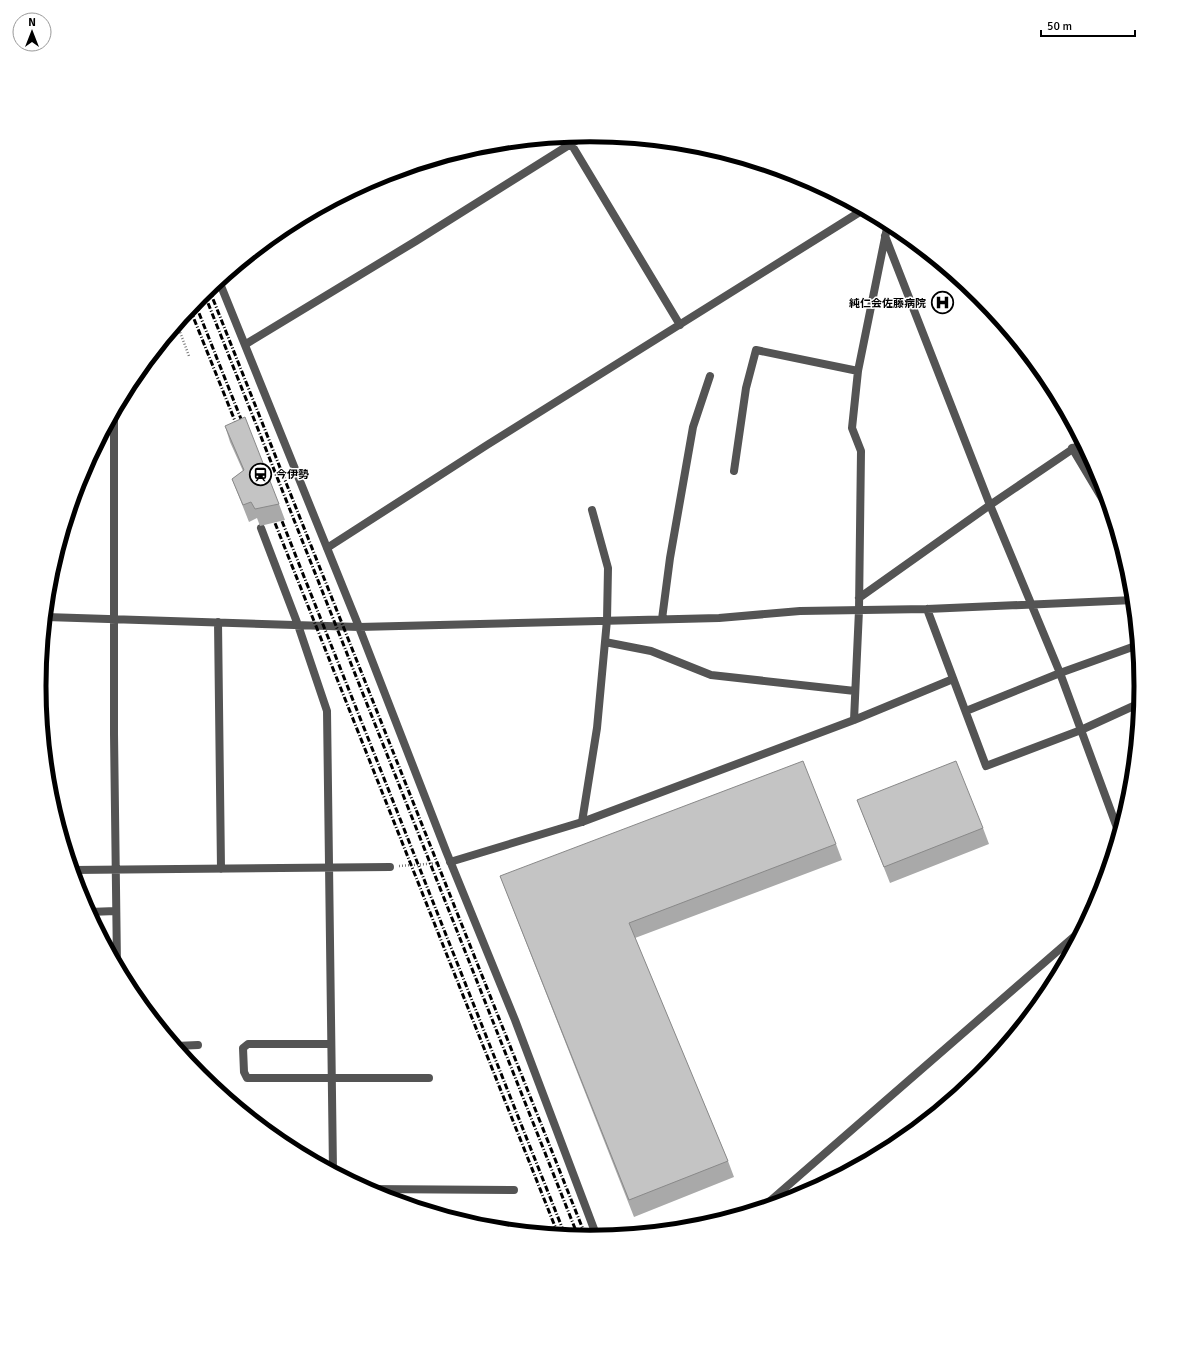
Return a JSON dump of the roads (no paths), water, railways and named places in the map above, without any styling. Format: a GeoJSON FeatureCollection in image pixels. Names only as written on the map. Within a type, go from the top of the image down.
{"type":"FeatureCollection","features":[{"type":"Feature","properties":{"kind":"street"},"geometry":{"type":"LineString","coordinates":[[246,344],[416,241],[565,143]]}},
{"type":"Feature","properties":{"kind":"street"},"geometry":{"type":"LineString","coordinates":[[571,143],[680,325]]}},
{"type":"Feature","properties":{"kind":"street"},"geometry":{"type":"LineString","coordinates":[[327,548],[487,445],[859,212]]}},
{"type":"Feature","properties":{"kind":"street"},"geometry":{"type":"LineString","coordinates":[[854,720],[859,610],[861,451],[852,428],[858,371],[887,229]]}},
{"type":"Feature","properties":{"kind":"street"},"geometry":{"type":"LineString","coordinates":[[885,236],[990,505],[1060,673],[1116,826]]}},
{"type":"Feature","properties":{"kind":"street"},"geometry":{"type":"LineString","coordinates":[[221,286],[246,344],[359,627],[450,862],[515,1020],[594,1230]]}},
{"type":"Feature","properties":{"kind":"street"},"geometry":{"type":"LineString","coordinates":[[734,471],[746,388],[756,350],[858,371]]}},
{"type":"Feature","properties":{"kind":"street"},"geometry":{"type":"LineString","coordinates":[[662,619],[670,558],[693,427],[710,376]]}},
{"type":"Feature","properties":{"kind":"street"},"geometry":{"type":"LineString","coordinates":[[114,423],[115,870],[117,954]]}},
{"type":"Feature","properties":{"kind":"street"},"geometry":{"type":"LineString","coordinates":[[859,598],[1079,444]]}},
{"type":"Feature","properties":{"kind":"street"},"geometry":{"type":"LineString","coordinates":[[1072,448],[1100,494]]}},
{"type":"Feature","properties":{"kind":"street"},"geometry":{"type":"LineString","coordinates":[[582,822],[597,728],[607,620],[608,568],[592,510]]}},
{"type":"Feature","properties":{"kind":"street"},"geometry":{"type":"LineString","coordinates":[[261,528],[298,625],[327,711],[333,1165]]}},
{"type":"Feature","properties":{"kind":"street"},"geometry":{"type":"LineString","coordinates":[[51,616],[359,627],[719,618],[800,611],[926,609],[1128,600]]}},
{"type":"Feature","properties":{"kind":"street"},"geometry":{"type":"LineString","coordinates":[[926,609],[986,766],[1081,730],[1134,706]]}},
{"type":"Feature","properties":{"kind":"street"},"geometry":{"type":"LineString","coordinates":[[218,622],[221,869]]}},
{"type":"Feature","properties":{"kind":"street"},"geometry":{"type":"LineString","coordinates":[[605,642],[651,650],[711,675],[855,691]]}},
{"type":"Feature","properties":{"kind":"street"},"geometry":{"type":"LineString","coordinates":[[966,711],[1060,673],[1134,647]]}},
{"type":"Feature","properties":{"kind":"street"},"geometry":{"type":"LineString","coordinates":[[450,862],[582,822],[854,720],[953,679]]}},
{"type":"Feature","properties":{"kind":"street"},"geometry":{"type":"LineString","coordinates":[[78,870],[390,867]]}},
{"type":"Feature","properties":{"kind":"street"},"geometry":{"type":"LineString","coordinates":[[95,912],[116,912]]}},
{"type":"Feature","properties":{"kind":"street"},"geometry":{"type":"LineString","coordinates":[[771,1200],[1073,937]]}},
{"type":"Feature","properties":{"kind":"street"},"geometry":{"type":"LineString","coordinates":[[331,1044],[248,1044],[243,1048],[244,1072],[247,1078],[429,1078]]}},
{"type":"Feature","properties":{"kind":"street"},"geometry":{"type":"LineString","coordinates":[[182,1046],[198,1045]]}},
{"type":"Feature","properties":{"kind":"street"},"geometry":{"type":"LineString","coordinates":[[382,1189],[514,1190]]}},
{"type":"Feature","properties":{"kind":"railway"},"geometry":{"type":"LineString","coordinates":[[211,295],[583,1230]]}},
{"type":"Feature","properties":{"kind":"railway"},"geometry":{"type":"LineString","coordinates":[[207,300],[575,1230]]}},
{"type":"Feature","properties":{"kind":"railway"},"geometry":{"type":"LineString","coordinates":[[197,309],[245,429]]}},
{"type":"Feature","properties":{"kind":"railway"},"geometry":{"type":"LineString","coordinates":[[192,315],[239,431]]}},
{"type":"Feature","properties":{"kind":"railway"},"geometry":{"type":"LineString","coordinates":[[278,511],[563,1229]]}},
{"type":"Feature","properties":{"kind":"railway"},"geometry":{"type":"LineString","coordinates":[[271,513],[556,1229]]}},
{"type":"Feature","properties":{"kind":"place","name":"純仁会佐藤病院"},"geometry":{"type":"Point","coordinates":[942,303]}},
{"type":"Feature","properties":{"kind":"place","name":"今伊勢"},"geometry":{"type":"Point","coordinates":[260,474]}}]}
